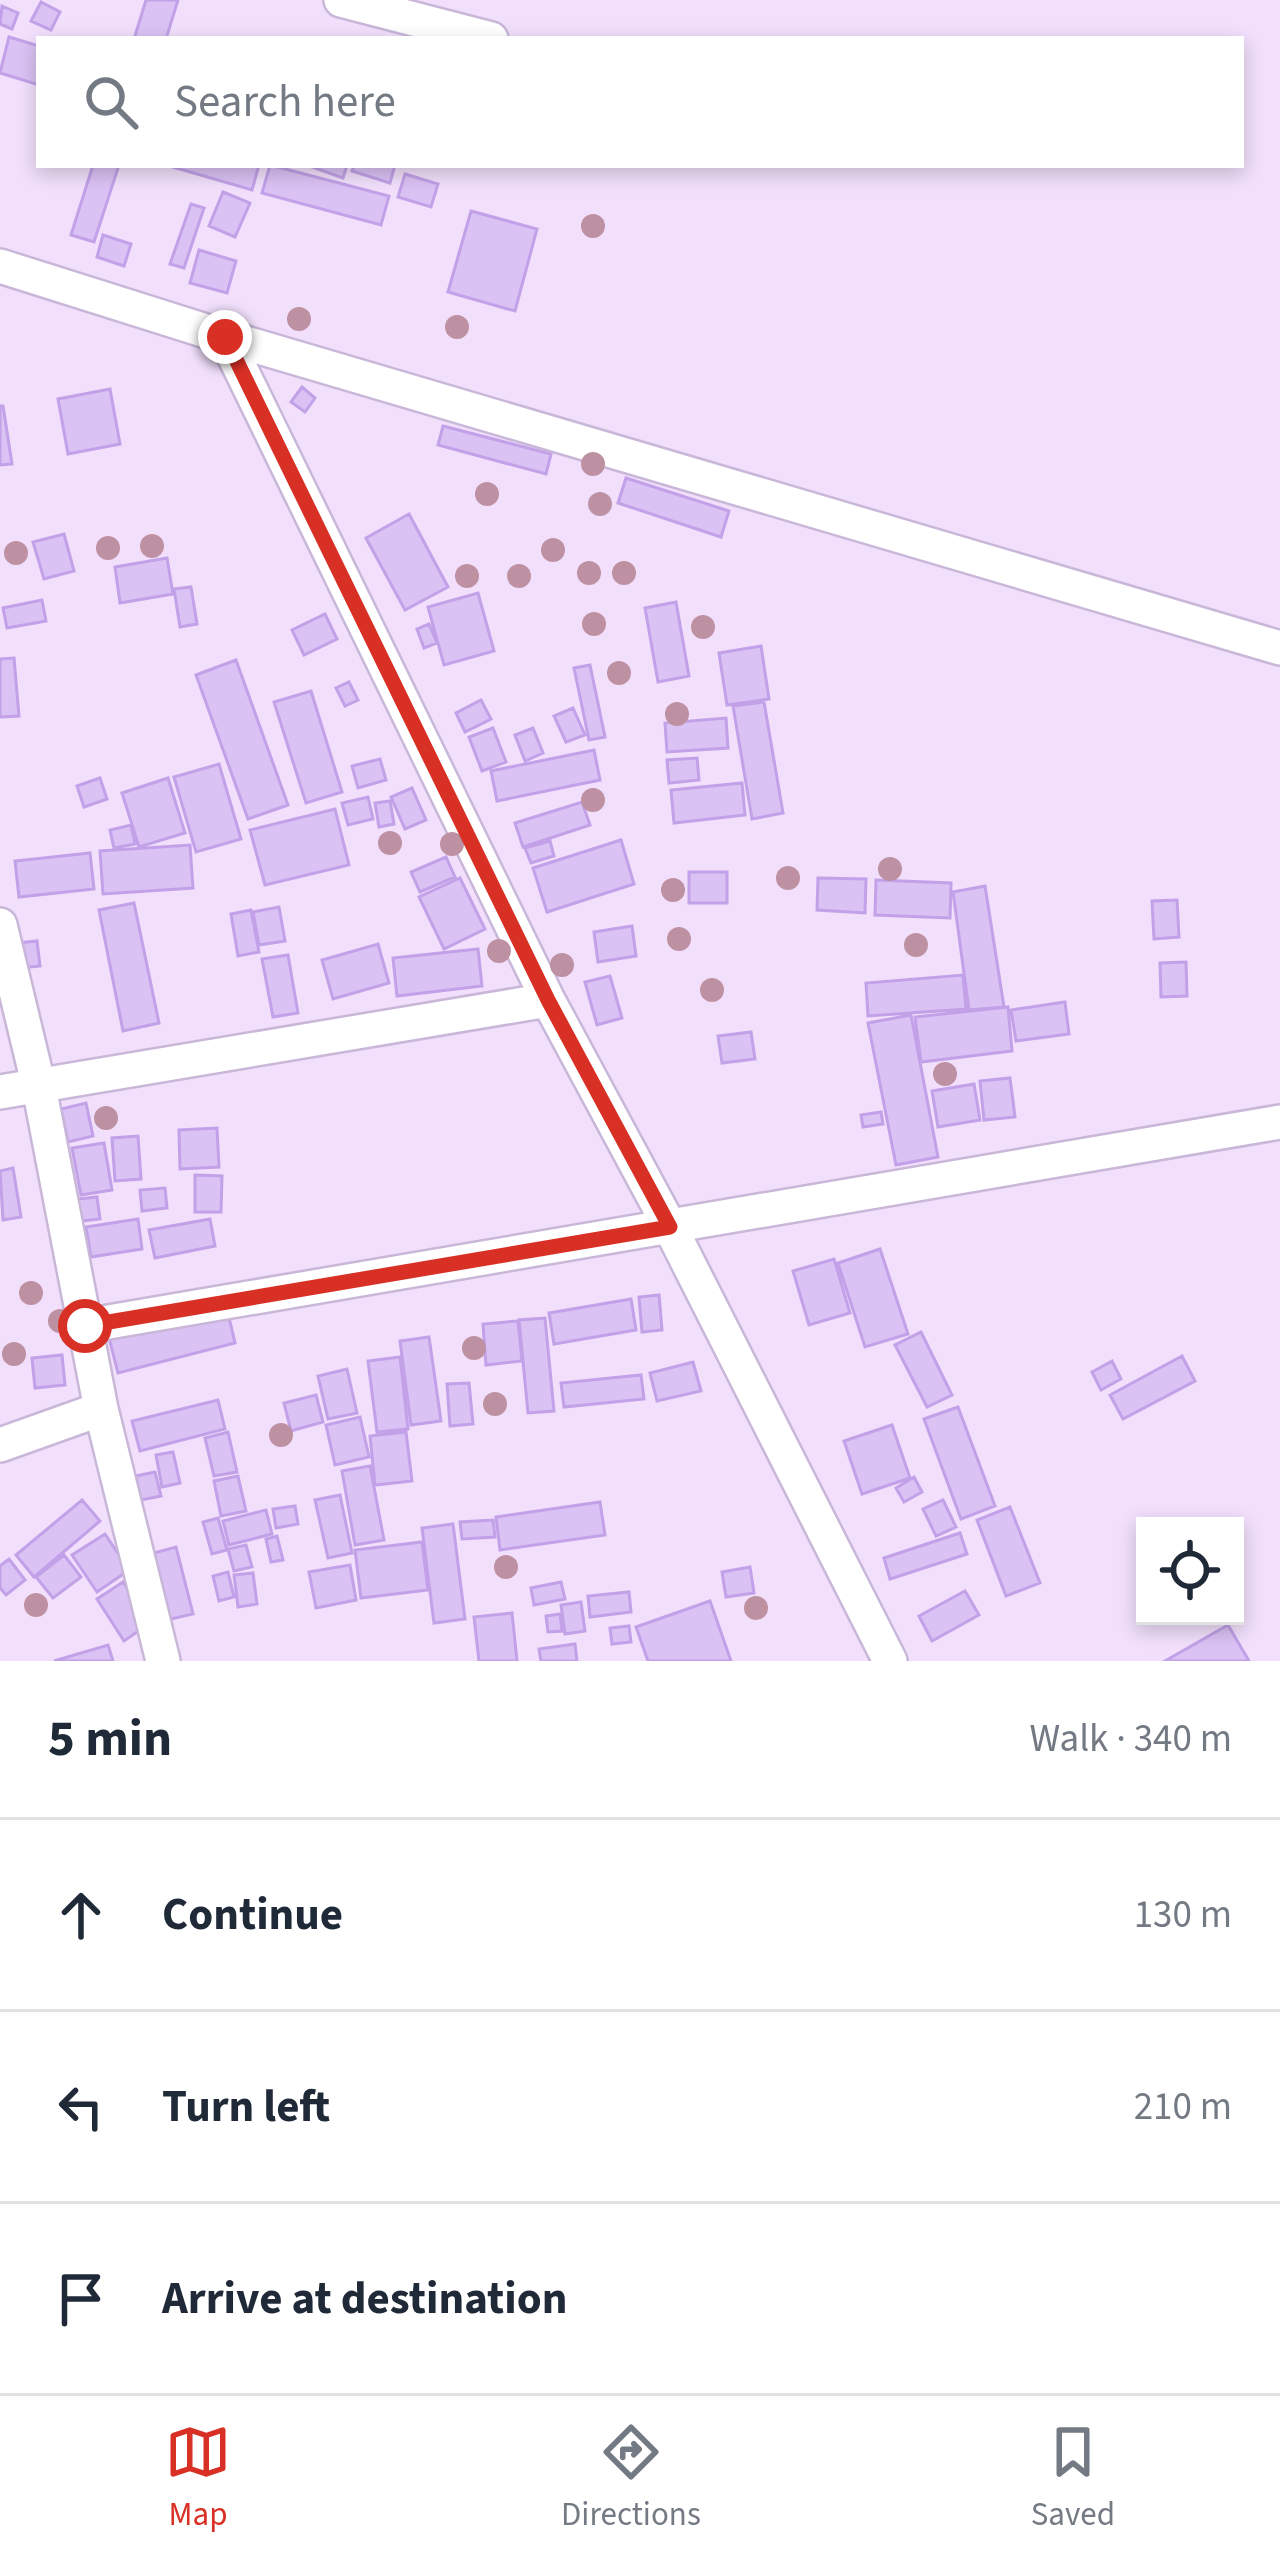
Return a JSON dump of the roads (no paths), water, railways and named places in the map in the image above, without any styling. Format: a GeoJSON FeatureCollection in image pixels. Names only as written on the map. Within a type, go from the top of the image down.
{"type":"FeatureCollection","features":[{"type":"Feature","properties":{"kind":"street"},"geometry":{"type":"LineString","coordinates":[[341,0],[479,36]]}},
{"type":"Feature","properties":{"kind":"street"},"geometry":{"type":"LineString","coordinates":[[0,266],[225,337],[1280,648]]}},
{"type":"Feature","properties":{"kind":"street"},"geometry":{"type":"LineString","coordinates":[[225,337],[548,1000],[670,1227],[890,1661]]}},
{"type":"Feature","properties":{"kind":"street"},"geometry":{"type":"LineString","coordinates":[[0,925],[38,1088],[101,1409],[164,1661]]}},
{"type":"Feature","properties":{"kind":"street"},"geometry":{"type":"LineString","coordinates":[[0,1092],[548,1000]]}},
{"type":"Feature","properties":{"kind":"street"},"geometry":{"type":"LineString","coordinates":[[85,1326],[1280,1122]]}},
{"type":"Feature","properties":{"kind":"street"},"geometry":{"type":"LineString","coordinates":[[0,1445],[101,1409]]}}]}
